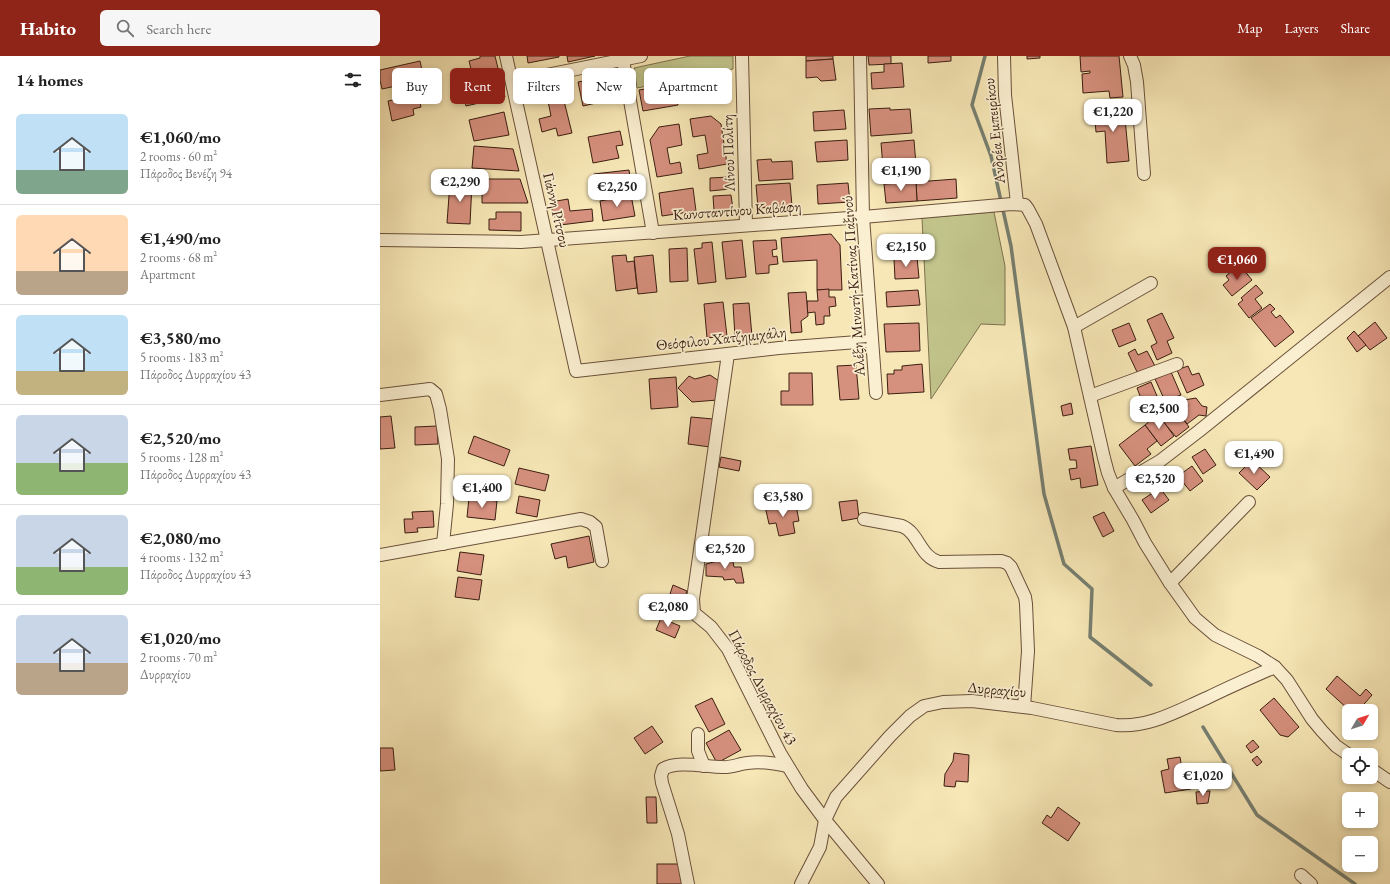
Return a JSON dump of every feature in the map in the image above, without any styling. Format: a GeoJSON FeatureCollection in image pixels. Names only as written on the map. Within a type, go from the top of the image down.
{"type":"FeatureCollection","features":[{"type":"Feature","properties":{"kind":"street","name":"Γιάννη Ρίτσου"},"geometry":{"type":"LineString","coordinates":[[506,56],[576,371]]}},
{"type":"Feature","properties":{"kind":"street"},"geometry":{"type":"LineString","coordinates":[[512,82],[640,56]]}},
{"type":"Feature","properties":{"kind":"street","name":"Λίνου Πολίτη"},"geometry":{"type":"LineString","coordinates":[[742,56],[746,225]]}},
{"type":"Feature","properties":{"kind":"street","name":"Αλέξη Μινωτή-Κατίνας Παξινού"},"geometry":{"type":"LineString","coordinates":[[860,56],[863,217],[876,393]]}},
{"type":"Feature","properties":{"kind":"street","name":"Ανδρέα Εμπειρίκου"},"geometry":{"type":"LineString","coordinates":[[1004,56],[1005,95],[1018,204]]}},
{"type":"Feature","properties":{"kind":"street"},"geometry":{"type":"LineString","coordinates":[[1130,56],[1134,65],[1137,82],[1144,174]]}},
{"type":"Feature","properties":{"kind":"street"},"geometry":{"type":"LineString","coordinates":[[623,60],[653,233]]}},
{"type":"Feature","properties":{"kind":"street"},"geometry":{"type":"LineString","coordinates":[[1018,204],[1028,209],[1036,224],[1074,327],[1104,458],[1114,488],[1145,543],[1170,583],[1201,625],[1215,635],[1258,656],[1275,667],[1287,680],[1312,719],[1336,746],[1342,750]]}},
{"type":"Feature","properties":{"kind":"street","name":"Κωνσταντίνου Καβάφη"},"geometry":{"type":"LineString","coordinates":[[380,240],[504,243],[653,233],[1018,204]]}},
{"type":"Feature","properties":{"kind":"street"},"geometry":{"type":"LineString","coordinates":[[1114,488],[1160,461],[1390,277]]}},
{"type":"Feature","properties":{"kind":"street"},"geometry":{"type":"LineString","coordinates":[[1074,327],[1151,283]]}},
{"type":"Feature","properties":{"kind":"street","name":"Θεόφιλου Χατζημιχάλη"},"geometry":{"type":"LineString","coordinates":[[576,371],[801,346],[871,341]]}},
{"type":"Feature","properties":{"kind":"street","name":"Πάροδος Δυρραχίου 43"},"geometry":{"type":"LineString","coordinates":[[728,354],[693,609],[694,613],[716,632],[728,649],[787,766],[802,789],[825,820],[878,884]]}},
{"type":"Feature","properties":{"kind":"street"},"geometry":{"type":"LineString","coordinates":[[1090,396],[1177,364]]}},
{"type":"Feature","properties":{"kind":"street"},"geometry":{"type":"LineString","coordinates":[[380,395],[430,389],[436,394],[440,409],[448,459],[447,504],[443,544]]}},
{"type":"Feature","properties":{"kind":"street"},"geometry":{"type":"LineString","coordinates":[[1170,583],[1249,502]]}},
{"type":"Feature","properties":{"kind":"street"},"geometry":{"type":"LineString","coordinates":[[380,554],[581,519],[590,522],[596,527],[602,561]]}},
{"type":"Feature","properties":{"kind":"street"},"geometry":{"type":"LineString","coordinates":[[864,519],[907,528],[924,552],[939,562],[1001,561],[1007,563],[1026,604],[1028,651],[1024,707]]}},
{"type":"Feature","properties":{"kind":"street","name":"Δυρραχίου"},"geometry":{"type":"LineString","coordinates":[[801,884],[820,847],[825,820],[836,797],[890,736],[910,716],[924,706],[943,702],[972,701],[1024,707],[1128,726],[1169,716],[1205,698],[1275,667]]}},
{"type":"Feature","properties":{"kind":"street"},"geometry":{"type":"LineString","coordinates":[[698,734],[698,751],[704,766]]}},
{"type":"Feature","properties":{"kind":"street"},"geometry":{"type":"LineString","coordinates":[[688,884],[678,834],[664,790],[661,776],[663,768],[671,765],[724,768],[747,762],[768,762],[787,766]]}},
{"type":"Feature","properties":{"kind":"street"},"geometry":{"type":"LineString","coordinates":[[1378,774],[1390,782]]}},
{"type":"Feature","properties":{"kind":"street"},"geometry":{"type":"LineString","coordinates":[[1301,875],[1311,884]]}},
{"type":"Feature","properties":{"kind":"green space"},"geometry":{"type":"Polygon","coordinates":[[[690,56],[733,56],[732,69],[644,68],[644,87],[637,88],[636,68],[634,68],[690,56]]]}},
{"type":"Feature","properties":{"kind":"green space"},"geometry":{"type":"Polygon","coordinates":[[[994,212],[1005,266],[1005,325],[981,324],[931,399],[922,218],[994,212]]]}},
{"type":"Feature","properties":{"kind":"building"},"geometry":{"type":"Polygon","coordinates":[[[480,56],[495,56],[498,68],[471,68],[469,61],[480,58],[480,56]]]}},
{"type":"Feature","properties":{"kind":"building"},"geometry":{"type":"Polygon","coordinates":[[[527,56],[559,56],[559,57],[528,63],[527,56]]]}},
{"type":"Feature","properties":{"kind":"building"},"geometry":{"type":"Polygon","coordinates":[[[567,56],[595,56],[568,62],[567,56]]]}},
{"type":"Feature","properties":{"kind":"building"},"geometry":{"type":"Polygon","coordinates":[[[806,56],[833,56],[833,59],[806,61],[806,56]]]}},
{"type":"Feature","properties":{"kind":"building"},"geometry":{"type":"Polygon","coordinates":[[[868,56],[891,56],[891,64],[869,65],[868,56]]]}},
{"type":"Feature","properties":{"kind":"building"},"geometry":{"type":"Polygon","coordinates":[[[928,56],[951,56],[951,61],[928,63],[928,56]]]}},
{"type":"Feature","properties":{"kind":"building"},"geometry":{"type":"Polygon","coordinates":[[[1027,56],[1040,56],[1040,58],[1027,59],[1027,56]]]}},
{"type":"Feature","properties":{"kind":"building"},"geometry":{"type":"Polygon","coordinates":[[[1080,56],[1119,56],[1123,97],[1110,98],[1109,91],[1083,93],[1082,74],[1090,73],[1090,71],[1081,72],[1080,56]]]}},
{"type":"Feature","properties":{"kind":"building"},"geometry":{"type":"Polygon","coordinates":[[[833,59],[836,80],[821,81],[817,77],[806,78],[806,61],[833,59]]]}},
{"type":"Feature","properties":{"kind":"building"},"geometry":{"type":"Polygon","coordinates":[[[420,61],[421,68],[392,68],[392,87],[382,89],[380,70],[420,61]]]}},
{"type":"Feature","properties":{"kind":"building"},"geometry":{"type":"Polygon","coordinates":[[[902,63],[904,87],[872,89],[871,73],[884,72],[884,64],[902,63]]]}},
{"type":"Feature","properties":{"kind":"building"},"geometry":{"type":"Polygon","coordinates":[[[582,81],[582,101],[578,82],[582,81]]]}},
{"type":"Feature","properties":{"kind":"building"},"geometry":{"type":"Polygon","coordinates":[[[644,89],[644,104],[678,105],[643,111],[639,90],[644,89]]]}},
{"type":"Feature","properties":{"kind":"building"},"geometry":{"type":"Polygon","coordinates":[[[392,100],[392,104],[420,104],[421,107],[413,109],[414,115],[392,121],[388,101],[392,100]]]}},
{"type":"Feature","properties":{"kind":"building"},"geometry":{"type":"Polygon","coordinates":[[[549,104],[565,104],[572,133],[558,136],[556,128],[542,132],[539,119],[551,116],[549,104]]]}},
{"type":"Feature","properties":{"kind":"building"},"geometry":{"type":"Polygon","coordinates":[[[890,108],[890,110],[910,109],[912,133],[871,136],[869,109],[890,108]]]}},
{"type":"Feature","properties":{"kind":"building"},"geometry":{"type":"Polygon","coordinates":[[[1124,108],[1129,161],[1107,163],[1105,131],[1096,132],[1094,110],[1124,108]]]}},
{"type":"Feature","properties":{"kind":"building"},"geometry":{"type":"Polygon","coordinates":[[[844,110],[846,129],[814,131],[813,112],[844,110]]]}},
{"type":"Feature","properties":{"kind":"building"},"geometry":{"type":"Polygon","coordinates":[[[504,112],[509,135],[474,141],[469,120],[504,112]]]}},
{"type":"Feature","properties":{"kind":"building"},"geometry":{"type":"Polygon","coordinates":[[[711,116],[721,124],[727,164],[699,169],[697,155],[708,153],[705,135],[693,137],[690,119],[711,116]]]}},
{"type":"Feature","properties":{"kind":"building"},"geometry":{"type":"Polygon","coordinates":[[[679,124],[682,145],[667,148],[670,164],[680,162],[682,173],[657,177],[650,140],[659,127],[679,124]]]}},
{"type":"Feature","properties":{"kind":"building"},"geometry":{"type":"Polygon","coordinates":[[[620,131],[623,145],[616,146],[619,158],[593,163],[588,137],[620,131]]]}},
{"type":"Feature","properties":{"kind":"building"},"geometry":{"type":"Polygon","coordinates":[[[847,140],[848,160],[817,162],[815,142],[847,140]]]}},
{"type":"Feature","properties":{"kind":"building"},"geometry":{"type":"Polygon","coordinates":[[[914,140],[916,165],[883,167],[881,143],[914,140]]]}},
{"type":"Feature","properties":{"kind":"building"},"geometry":{"type":"Polygon","coordinates":[[[474,146],[513,149],[519,171],[472,168],[474,146]]]}},
{"type":"Feature","properties":{"kind":"building"},"geometry":{"type":"Polygon","coordinates":[[[771,159],[772,162],[792,161],[793,179],[759,181],[757,160],[771,159]]]}},
{"type":"Feature","properties":{"kind":"building"},"geometry":{"type":"Polygon","coordinates":[[[629,170],[632,189],[596,193],[594,174],[629,170]]]}},
{"type":"Feature","properties":{"kind":"building"},"geometry":{"type":"Polygon","coordinates":[[[729,177],[730,189],[710,191],[710,178],[729,177]]]}},
{"type":"Feature","properties":{"kind":"building"},"geometry":{"type":"Polygon","coordinates":[[[482,179],[520,179],[528,203],[482,203],[482,179]]]}},
{"type":"Feature","properties":{"kind":"building"},"geometry":{"type":"Polygon","coordinates":[[[956,179],[957,198],[917,201],[916,182],[956,179]]]}},
{"type":"Feature","properties":{"kind":"building"},"geometry":{"type":"Polygon","coordinates":[[[450,182],[472,183],[470,224],[447,223],[450,182]]]}},
{"type":"Feature","properties":{"kind":"building"},"geometry":{"type":"Polygon","coordinates":[[[916,182],[917,201],[886,203],[884,184],[916,182]]]}},
{"type":"Feature","properties":{"kind":"building"},"geometry":{"type":"Polygon","coordinates":[[[790,183],[792,206],[758,208],[756,185],[790,183]]]}},
{"type":"Feature","properties":{"kind":"building"},"geometry":{"type":"Polygon","coordinates":[[[848,183],[850,202],[818,204],[817,185],[848,183]]]}},
{"type":"Feature","properties":{"kind":"building"},"geometry":{"type":"Polygon","coordinates":[[[693,188],[696,211],[662,216],[659,193],[693,188]]]}},
{"type":"Feature","properties":{"kind":"building"},"geometry":{"type":"Polygon","coordinates":[[[631,195],[635,216],[603,221],[600,201],[631,195]]]}},
{"type":"Feature","properties":{"kind":"building"},"geometry":{"type":"Polygon","coordinates":[[[731,195],[733,209],[714,211],[713,196],[731,195]]]}},
{"type":"Feature","properties":{"kind":"building"},"geometry":{"type":"Polygon","coordinates":[[[568,199],[570,211],[592,209],[593,221],[560,225],[559,216],[553,217],[551,202],[568,199]]]}},
{"type":"Feature","properties":{"kind":"building"},"geometry":{"type":"Polygon","coordinates":[[[496,212],[521,212],[521,231],[489,230],[489,219],[496,219],[496,212]]]}},
{"type":"Feature","properties":{"kind":"building"},"geometry":{"type":"Polygon","coordinates":[[[831,234],[840,245],[842,290],[817,290],[817,260],[783,262],[781,238],[831,234]]]}},
{"type":"Feature","properties":{"kind":"building"},"geometry":{"type":"Polygon","coordinates":[[[742,240],[746,277],[726,279],[722,242],[742,240]]]}},
{"type":"Feature","properties":{"kind":"building"},"geometry":{"type":"Polygon","coordinates":[[[776,240],[777,249],[772,250],[773,257],[777,256],[778,264],[769,265],[769,273],[756,274],[753,241],[776,240]]]}},
{"type":"Feature","properties":{"kind":"building"},"geometry":{"type":"Polygon","coordinates":[[[712,242],[716,282],[698,284],[694,249],[702,248],[702,243],[712,242]]]}},
{"type":"Feature","properties":{"kind":"building"},"geometry":{"type":"Polygon","coordinates":[[[687,248],[688,281],[670,282],[669,249],[687,248]]]}},
{"type":"Feature","properties":{"kind":"building"},"geometry":{"type":"Polygon","coordinates":[[[626,255],[627,262],[634,261],[637,288],[616,291],[612,256],[626,255]]]}},
{"type":"Feature","properties":{"kind":"building"},"geometry":{"type":"Polygon","coordinates":[[[653,255],[657,292],[638,294],[634,257],[653,255]]]}},
{"type":"Feature","properties":{"kind":"building"},"geometry":{"type":"Polygon","coordinates":[[[917,257],[919,278],[895,279],[894,259],[917,257]]]}},
{"type":"Feature","properties":{"kind":"building"},"geometry":{"type":"Polygon","coordinates":[[[1234,269],[1238,273],[1243,269],[1252,280],[1232,296],[1223,285],[1229,280],[1226,276],[1234,269]]]}},
{"type":"Feature","properties":{"kind":"building"},"geometry":{"type":"Polygon","coordinates":[[[1256,285],[1263,293],[1255,299],[1262,308],[1249,318],[1238,304],[1243,300],[1241,298],[1256,285]]]}},
{"type":"Feature","properties":{"kind":"building"},"geometry":{"type":"Polygon","coordinates":[[[829,289],[829,297],[835,297],[836,306],[829,307],[830,316],[824,316],[824,324],[816,325],[815,312],[807,313],[807,301],[818,301],[817,290],[829,289]]]}},
{"type":"Feature","properties":{"kind":"building"},"geometry":{"type":"Polygon","coordinates":[[[918,290],[920,305],[887,307],[886,292],[918,290]]]}},
{"type":"Feature","properties":{"kind":"building"},"geometry":{"type":"Polygon","coordinates":[[[806,292],[808,316],[801,321],[802,332],[791,333],[788,293],[806,292]]]}},
{"type":"Feature","properties":{"kind":"building"},"geometry":{"type":"Polygon","coordinates":[[[723,302],[727,336],[707,338],[704,304],[723,302]]]}},
{"type":"Feature","properties":{"kind":"building"},"geometry":{"type":"Polygon","coordinates":[[[749,303],[752,336],[735,337],[733,304],[749,303]]]}},
{"type":"Feature","properties":{"kind":"building"},"geometry":{"type":"Polygon","coordinates":[[[1270,304],[1275,309],[1271,312],[1276,318],[1280,315],[1294,332],[1275,347],[1251,318],[1270,304]]]}},
{"type":"Feature","properties":{"kind":"building"},"geometry":{"type":"Polygon","coordinates":[[[1162,313],[1174,338],[1167,341],[1172,353],[1157,360],[1151,346],[1157,343],[1147,320],[1162,313]]]}},
{"type":"Feature","properties":{"kind":"building"},"geometry":{"type":"Polygon","coordinates":[[[1375,322],[1387,338],[1370,350],[1358,336],[1375,322]]]}},
{"type":"Feature","properties":{"kind":"building"},"geometry":{"type":"Polygon","coordinates":[[[919,323],[920,351],[886,352],[884,324],[919,323]]]}},
{"type":"Feature","properties":{"kind":"building"},"geometry":{"type":"Polygon","coordinates":[[[1129,323],[1136,340],[1119,347],[1112,330],[1129,323]]]}},
{"type":"Feature","properties":{"kind":"building"},"geometry":{"type":"Polygon","coordinates":[[[1354,331],[1366,345],[1357,352],[1347,338],[1354,331]]]}},
{"type":"Feature","properties":{"kind":"building"},"geometry":{"type":"Polygon","coordinates":[[[1135,349],[1138,355],[1147,351],[1155,366],[1138,374],[1128,353],[1135,349]]]}},
{"type":"Feature","properties":{"kind":"building"},"geometry":{"type":"Polygon","coordinates":[[[922,364],[924,392],[888,394],[887,374],[894,374],[894,370],[902,370],[902,366],[922,364]]]}},
{"type":"Feature","properties":{"kind":"building"},"geometry":{"type":"Polygon","coordinates":[[[856,365],[859,399],[840,400],[837,366],[856,365]]]}},
{"type":"Feature","properties":{"kind":"building"},"geometry":{"type":"Polygon","coordinates":[[[1188,366],[1192,375],[1199,373],[1204,385],[1187,393],[1177,370],[1188,366]]]}},
{"type":"Feature","properties":{"kind":"building"},"geometry":{"type":"Polygon","coordinates":[[[1171,372],[1181,395],[1165,401],[1155,379],[1171,372]]]}},
{"type":"Feature","properties":{"kind":"building"},"geometry":{"type":"Polygon","coordinates":[[[789,373],[812,373],[813,405],[781,405],[781,391],[789,391],[789,373]]]}},
{"type":"Feature","properties":{"kind":"building"},"geometry":{"type":"Polygon","coordinates":[[[710,375],[722,383],[718,400],[692,402],[678,388],[689,376],[695,379],[710,375]]]}},
{"type":"Feature","properties":{"kind":"building"},"geometry":{"type":"Polygon","coordinates":[[[676,377],[678,407],[651,409],[649,379],[676,377]]]}},
{"type":"Feature","properties":{"kind":"building"},"geometry":{"type":"Polygon","coordinates":[[[1151,382],[1160,403],[1145,409],[1137,388],[1151,382]]]}},
{"type":"Feature","properties":{"kind":"building"},"geometry":{"type":"Polygon","coordinates":[[[1196,398],[1202,406],[1207,407],[1206,416],[1199,415],[1187,424],[1179,413],[1188,406],[1184,400],[1196,398]]]}},
{"type":"Feature","properties":{"kind":"building"},"geometry":{"type":"Polygon","coordinates":[[[1071,403],[1073,414],[1063,416],[1061,406],[1071,403]]]}},
{"type":"Feature","properties":{"kind":"building"},"geometry":{"type":"Polygon","coordinates":[[[1175,408],[1189,427],[1176,437],[1161,419],[1175,408]]]}},
{"type":"Feature","properties":{"kind":"building"},"geometry":{"type":"Polygon","coordinates":[[[1158,414],[1174,436],[1161,446],[1145,425],[1158,414]]]}},
{"type":"Feature","properties":{"kind":"building"},"geometry":{"type":"Polygon","coordinates":[[[391,416],[395,448],[380,449],[380,417],[391,416]]]}},
{"type":"Feature","properties":{"kind":"building"},"geometry":{"type":"Polygon","coordinates":[[[691,417],[713,419],[710,447],[688,444],[691,417]]]}},
{"type":"Feature","properties":{"kind":"building"},"geometry":{"type":"Polygon","coordinates":[[[1145,425],[1157,441],[1147,449],[1151,454],[1135,466],[1119,445],[1145,425]]]}},
{"type":"Feature","properties":{"kind":"building"},"geometry":{"type":"Polygon","coordinates":[[[437,426],[438,444],[415,445],[415,427],[437,426]]]}},
{"type":"Feature","properties":{"kind":"building"},"geometry":{"type":"Polygon","coordinates":[[[474,436],[510,450],[504,466],[468,453],[474,436]]]}},
{"type":"Feature","properties":{"kind":"building"},"geometry":{"type":"Polygon","coordinates":[[[1091,446],[1098,485],[1081,488],[1080,478],[1071,480],[1069,469],[1077,468],[1076,460],[1070,460],[1068,449],[1091,446]]]}},
{"type":"Feature","properties":{"kind":"building"},"geometry":{"type":"Polygon","coordinates":[[[1205,449],[1216,465],[1203,474],[1192,457],[1205,449]]]}},
{"type":"Feature","properties":{"kind":"building"},"geometry":{"type":"Polygon","coordinates":[[[721,457],[741,461],[739,471],[719,467],[721,457]]]}},
{"type":"Feature","properties":{"kind":"building"},"geometry":{"type":"Polygon","coordinates":[[[1252,460],[1270,477],[1257,490],[1239,473],[1252,460]]]}},
{"type":"Feature","properties":{"kind":"building"},"geometry":{"type":"Polygon","coordinates":[[[1192,466],[1203,481],[1190,491],[1178,476],[1192,466]]]}},
{"type":"Feature","properties":{"kind":"building"},"geometry":{"type":"Polygon","coordinates":[[[519,468],[549,475],[545,491],[515,484],[519,468]]]}},
{"type":"Feature","properties":{"kind":"building"},"geometry":{"type":"Polygon","coordinates":[[[1160,488],[1169,500],[1151,513],[1142,500],[1160,488]]]}},
{"type":"Feature","properties":{"kind":"building"},"geometry":{"type":"Polygon","coordinates":[[[519,496],[540,500],[537,517],[516,513],[519,496]]]}},
{"type":"Feature","properties":{"kind":"building"},"geometry":{"type":"Polygon","coordinates":[[[469,498],[497,501],[495,520],[467,517],[469,498]]]}},
{"type":"Feature","properties":{"kind":"building"},"geometry":{"type":"Polygon","coordinates":[[[857,500],[859,518],[842,521],[839,502],[857,500]]]}},
{"type":"Feature","properties":{"kind":"building"},"geometry":{"type":"Polygon","coordinates":[[[784,502],[785,507],[796,505],[799,521],[793,522],[795,533],[779,536],[776,523],[769,524],[765,506],[784,502]]]}},
{"type":"Feature","properties":{"kind":"building"},"geometry":{"type":"Polygon","coordinates":[[[433,511],[434,527],[417,528],[418,532],[405,533],[404,519],[413,519],[412,512],[433,511]]]}},
{"type":"Feature","properties":{"kind":"building"},"geometry":{"type":"Polygon","coordinates":[[[1104,512],[1114,531],[1103,537],[1093,517],[1104,512]]]}},
{"type":"Feature","properties":{"kind":"building"},"geometry":{"type":"Polygon","coordinates":[[[589,536],[594,562],[568,568],[566,556],[555,559],[551,544],[589,536]]]}},
{"type":"Feature","properties":{"kind":"building"},"geometry":{"type":"Polygon","coordinates":[[[709,539],[733,544],[731,555],[718,552],[717,557],[707,555],[709,539]]]}},
{"type":"Feature","properties":{"kind":"building"},"geometry":{"type":"Polygon","coordinates":[[[460,552],[484,555],[481,575],[457,571],[460,552]]]}},
{"type":"Feature","properties":{"kind":"building"},"geometry":{"type":"Polygon","coordinates":[[[732,557],[734,567],[741,567],[744,583],[736,583],[734,579],[724,580],[723,577],[706,576],[706,564],[732,557]]]}},
{"type":"Feature","properties":{"kind":"building"},"geometry":{"type":"Polygon","coordinates":[[[458,577],[482,580],[479,600],[455,597],[458,577]]]}},
{"type":"Feature","properties":{"kind":"building"},"geometry":{"type":"Polygon","coordinates":[[[673,585],[687,591],[684,599],[670,594],[673,585]]]}},
{"type":"Feature","properties":{"kind":"building"},"geometry":{"type":"Polygon","coordinates":[[[661,618],[680,626],[675,638],[656,630],[661,618]]]}},
{"type":"Feature","properties":{"kind":"building"},"geometry":{"type":"Polygon","coordinates":[[[1337,676],[1360,696],[1366,689],[1372,695],[1364,704],[1342,704],[1326,689],[1337,676]]]}},
{"type":"Feature","properties":{"kind":"building"},"geometry":{"type":"Polygon","coordinates":[[[712,698],[725,724],[709,732],[695,706],[712,698]]]}},
{"type":"Feature","properties":{"kind":"building"},"geometry":{"type":"Polygon","coordinates":[[[1274,698],[1299,727],[1288,737],[1280,735],[1260,710],[1274,698]]]}},
{"type":"Feature","properties":{"kind":"building"},"geometry":{"type":"Polygon","coordinates":[[[652,726],[663,742],[645,754],[634,738],[652,726]]]}},
{"type":"Feature","properties":{"kind":"building"},"geometry":{"type":"Polygon","coordinates":[[[729,730],[741,750],[717,763],[706,743],[729,730]]]}},
{"type":"Feature","properties":{"kind":"building"},"geometry":{"type":"Polygon","coordinates":[[[1253,740],[1259,747],[1251,753],[1246,746],[1253,740]]]}},
{"type":"Feature","properties":{"kind":"building"},"geometry":{"type":"Polygon","coordinates":[[[380,748],[393,748],[395,770],[380,771],[380,748]]]}},
{"type":"Feature","properties":{"kind":"building"},"geometry":{"type":"Polygon","coordinates":[[[954,753],[969,755],[968,782],[956,781],[955,787],[944,786],[945,774],[953,761],[954,753]]]}},
{"type":"Feature","properties":{"kind":"building"},"geometry":{"type":"Polygon","coordinates":[[[1257,756],[1262,762],[1257,766],[1252,760],[1257,756]]]}},
{"type":"Feature","properties":{"kind":"building"},"geometry":{"type":"Polygon","coordinates":[[[1180,757],[1183,775],[1188,774],[1191,789],[1165,793],[1161,771],[1169,769],[1167,759],[1180,757]]]}},
{"type":"Feature","properties":{"kind":"building"},"geometry":{"type":"Polygon","coordinates":[[[1210,791],[1208,803],[1197,804],[1196,792],[1210,791]]]}},
{"type":"Feature","properties":{"kind":"building"},"geometry":{"type":"Polygon","coordinates":[[[646,797],[656,797],[657,823],[647,823],[646,797]]]}},
{"type":"Feature","properties":{"kind":"building"},"geometry":{"type":"Polygon","coordinates":[[[1058,807],[1080,823],[1068,841],[1042,823],[1047,815],[1051,818],[1058,807]]]}},
{"type":"Feature","properties":{"kind":"building"},"geometry":{"type":"Polygon","coordinates":[[[657,864],[683,864],[683,884],[657,884],[657,864]]]}},
{"type":"Feature","properties":{"kind":"waterway"},"geometry":{"type":"LineString","coordinates":[[985,56],[972,105],[991,156],[1011,246],[1044,494],[1064,564],[1092,589],[1090,637],[1151,685]]}},
{"type":"Feature","properties":{"kind":"waterway"},"geometry":{"type":"LineString","coordinates":[[1203,727],[1257,815],[1355,884]]}}]}
